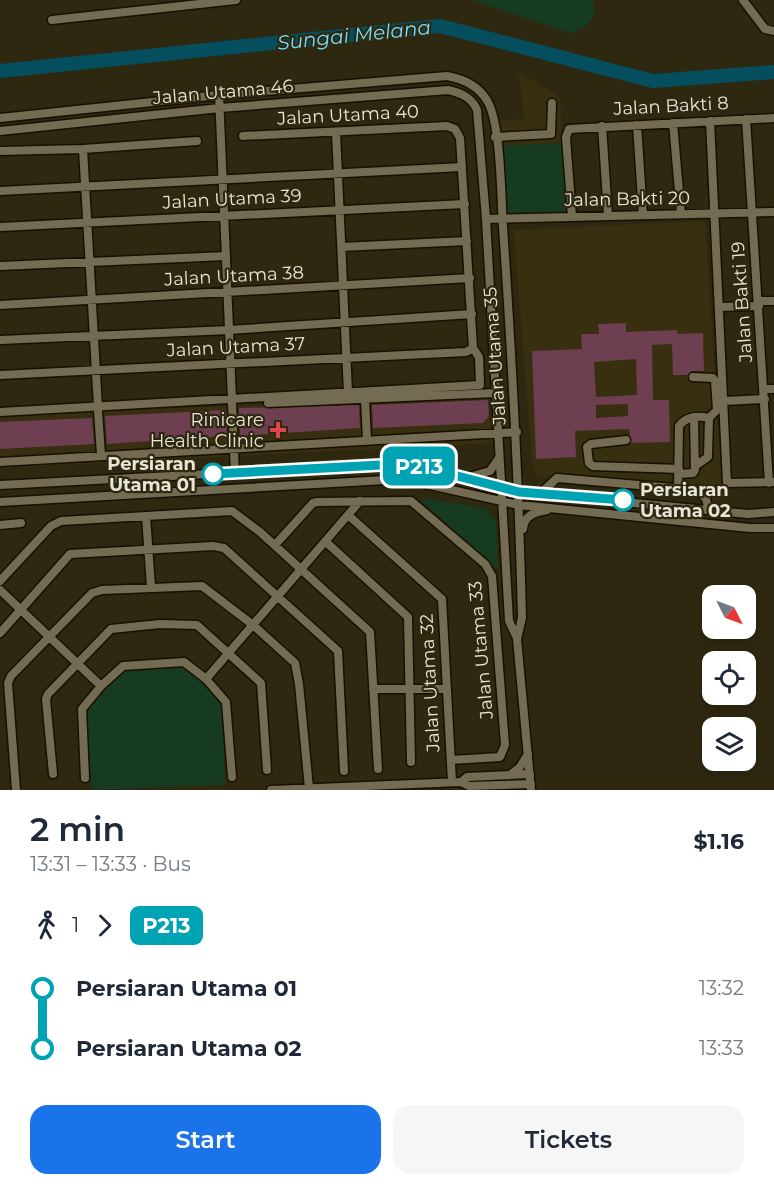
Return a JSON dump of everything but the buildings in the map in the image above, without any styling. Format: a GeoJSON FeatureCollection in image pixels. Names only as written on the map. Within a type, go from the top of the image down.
{"type":"FeatureCollection","features":[{"type":"Feature","properties":{"kind":"street"},"geometry":{"type":"LineString","coordinates":[[137,0],[138,10]]}},
{"type":"Feature","properties":{"kind":"street"},"geometry":{"type":"LineString","coordinates":[[52,20],[236,0]]}},
{"type":"Feature","properties":{"kind":"street"},"geometry":{"type":"LineString","coordinates":[[743,0],[765,29],[772,31]]}},
{"type":"Feature","properties":{"kind":"street","name":"Jalan Utama 46"},"geometry":{"type":"LineString","coordinates":[[0,118],[219,94],[447,76]]}},
{"type":"Feature","properties":{"kind":"street","name":"Jalan Utama 35"},"geometry":{"type":"LineString","coordinates":[[447,76],[457,77],[479,89],[494,116],[517,432],[521,565]]}},
{"type":"Feature","properties":{"kind":"street","name":"Jalan Utama 46"},"geometry":{"type":"LineString","coordinates":[[0,131],[220,108],[448,90]]}},
{"type":"Feature","properties":{"kind":"street","name":"Jalan Utama 35"},"geometry":{"type":"LineString","coordinates":[[448,90],[466,96],[474,103],[477,110],[486,219],[509,621],[517,639]]}},
{"type":"Feature","properties":{"kind":"street"},"geometry":{"type":"LineString","coordinates":[[219,94],[235,474]]}},
{"type":"Feature","properties":{"kind":"street"},"geometry":{"type":"LineString","coordinates":[[495,137],[551,134],[552,103]]}},
{"type":"Feature","properties":{"kind":"street","name":"Jalan Bakti 8"},"geometry":{"type":"LineString","coordinates":[[572,217],[566,137],[569,129],[774,118]]}},
{"type":"Feature","properties":{"kind":"street","name":"Jalan Bakti 19"},"geometry":{"type":"LineString","coordinates":[[746,119],[772,483]]}},
{"type":"Feature","properties":{"kind":"street"},"geometry":{"type":"LineString","coordinates":[[710,121],[728,483],[772,483]]}},
{"type":"Feature","properties":{"kind":"street"},"geometry":{"type":"LineString","coordinates":[[673,123],[681,214]]}},
{"type":"Feature","properties":{"kind":"street"},"geometry":{"type":"LineString","coordinates":[[637,125],[643,215]]}},
{"type":"Feature","properties":{"kind":"street","name":"Jalan Utama 40"},"geometry":{"type":"LineString","coordinates":[[243,136],[447,126],[455,129],[460,138],[462,167]]}},
{"type":"Feature","properties":{"kind":"street"},"geometry":{"type":"LineString","coordinates":[[602,126],[608,215]]}},
{"type":"Feature","properties":{"kind":"street"},"geometry":{"type":"LineString","coordinates":[[336,132],[348,393]]}},
{"type":"Feature","properties":{"kind":"street"},"geometry":{"type":"LineString","coordinates":[[0,151],[83,149],[197,141]]}},
{"type":"Feature","properties":{"kind":"street"},"geometry":{"type":"LineString","coordinates":[[83,149],[101,455]]}},
{"type":"Feature","properties":{"kind":"street"},"geometry":{"type":"LineString","coordinates":[[0,191],[462,167],[473,348],[479,357],[480,385],[232,402],[0,412]]}},
{"type":"Feature","properties":{"kind":"street","name":"Jalan Utama 39"},"geometry":{"type":"LineString","coordinates":[[0,227],[465,204]]}},
{"type":"Feature","properties":{"kind":"street","name":"Jalan Bakti 20"},"geometry":{"type":"LineString","coordinates":[[502,219],[774,212]]}},
{"type":"Feature","properties":{"kind":"street"},"geometry":{"type":"LineString","coordinates":[[486,219],[502,219]]}},
{"type":"Feature","properties":{"kind":"street"},"geometry":{"type":"LineString","coordinates":[[342,247],[467,242]]}},
{"type":"Feature","properties":{"kind":"street"},"geometry":{"type":"LineString","coordinates":[[0,266],[226,255]]}},
{"type":"Feature","properties":{"kind":"street","name":"Jalan Utama 38"},"geometry":{"type":"LineString","coordinates":[[0,305],[470,278]]}},
{"type":"Feature","properties":{"kind":"street"},"geometry":{"type":"LineString","coordinates":[[719,307],[774,301]]}},
{"type":"Feature","properties":{"kind":"street"},"geometry":{"type":"LineString","coordinates":[[0,340],[229,330],[472,314]]}},
{"type":"Feature","properties":{"kind":"street","name":"Jalan Utama 37"},"geometry":{"type":"LineString","coordinates":[[0,375],[466,352],[473,348]]}},
{"type":"Feature","properties":{"kind":"street"},"geometry":{"type":"LineString","coordinates":[[693,377],[713,378],[717,410],[709,418],[708,457],[695,466]]}},
{"type":"Feature","properties":{"kind":"street"},"geometry":{"type":"LineString","coordinates":[[764,389],[774,389]]}},
{"type":"Feature","properties":{"kind":"street"},"geometry":{"type":"LineString","coordinates":[[232,402],[495,393]]}},
{"type":"Feature","properties":{"kind":"street"},"geometry":{"type":"LineString","coordinates":[[365,399],[367,440]]}},
{"type":"Feature","properties":{"kind":"street"},"geometry":{"type":"LineString","coordinates":[[724,401],[765,399]]}},
{"type":"Feature","properties":{"kind":"street"},"geometry":{"type":"LineString","coordinates":[[0,417],[98,409]]}},
{"type":"Feature","properties":{"kind":"street"},"geometry":{"type":"LineString","coordinates":[[678,489],[679,426],[683,421],[694,417],[709,418]]}},
{"type":"Feature","properties":{"kind":"street"},"geometry":{"type":"LineString","coordinates":[[626,440],[591,444],[587,447],[589,463],[593,466],[693,473],[695,466],[694,417]]}},
{"type":"Feature","properties":{"kind":"street"},"geometry":{"type":"LineString","coordinates":[[0,462],[517,432]]}},
{"type":"Feature","properties":{"kind":"street"},"geometry":{"type":"LineString","coordinates":[[464,478],[477,477],[490,471],[499,458]]}},
{"type":"Feature","properties":{"kind":"street"},"geometry":{"type":"LineString","coordinates":[[3,484],[400,464],[519,492],[748,514],[774,512]]}},
{"type":"Feature","properties":{"kind":"street"},"geometry":{"type":"LineString","coordinates":[[540,494],[557,478],[678,489],[702,494],[709,510]]}},
{"type":"Feature","properties":{"kind":"street"},"geometry":{"type":"LineString","coordinates":[[0,502],[403,479],[519,505],[563,507],[750,528],[774,528]]}},
{"type":"Feature","properties":{"kind":"street","name":"Jalan Utama 33"},"geometry":{"type":"LineString","coordinates":[[275,545],[313,503],[395,500],[419,505],[490,570],[505,745],[500,757],[451,760]]}},
{"type":"Feature","properties":{"kind":"street"},"geometry":{"type":"LineString","coordinates":[[206,679],[360,501]]}},
{"type":"Feature","properties":{"kind":"street"},"geometry":{"type":"LineString","coordinates":[[270,790],[457,782],[467,777],[510,780],[531,787],[517,639],[522,618],[523,525],[526,518],[536,512],[563,507]]}},
{"type":"Feature","properties":{"kind":"street"},"geometry":{"type":"LineString","coordinates":[[0,581],[51,526],[61,521],[232,512],[275,545],[370,632],[378,768]]}},
{"type":"Feature","properties":{"kind":"street","name":"Jalan Utama 32"},"geometry":{"type":"LineString","coordinates":[[348,515],[442,599],[445,689],[451,760],[457,782]]}},
{"type":"Feature","properties":{"kind":"street"},"geometry":{"type":"LineString","coordinates":[[146,516],[151,587]]}},
{"type":"Feature","properties":{"kind":"street"},"geometry":{"type":"LineString","coordinates":[[0,525],[21,523]]}},
{"type":"Feature","properties":{"kind":"street"},"geometry":{"type":"LineString","coordinates":[[326,542],[408,617],[411,762]]}},
{"type":"Feature","properties":{"kind":"street"},"geometry":{"type":"LineString","coordinates":[[0,633],[70,554],[213,546],[224,548],[338,651],[344,771]]}},
{"type":"Feature","properties":{"kind":"street"},"geometry":{"type":"LineString","coordinates":[[16,790],[8,683],[11,676],[92,593],[102,590],[202,586],[253,625],[295,663],[309,788]]}},
{"type":"Feature","properties":{"kind":"street"},"geometry":{"type":"LineString","coordinates":[[0,590],[100,686]]}},
{"type":"Feature","properties":{"kind":"street"},"geometry":{"type":"LineString","coordinates":[[53,774],[46,699],[77,662],[115,627],[160,624],[197,625],[261,683],[267,770]]}},
{"type":"Feature","properties":{"kind":"street"},"geometry":{"type":"LineString","coordinates":[[85,778],[82,709],[100,686],[126,665],[184,662],[206,679],[226,702],[232,777]]}},
{"type":"Feature","properties":{"kind":"street"},"geometry":{"type":"LineString","coordinates":[[373,689],[445,689]]}},
{"type":"Feature","properties":{"kind":"street"},"geometry":{"type":"LineString","coordinates":[[510,780],[528,753]]}},
{"type":"Feature","properties":{"kind":"street"},"geometry":{"type":"LineString","coordinates":[[510,780],[530,774]]}},
{"type":"Feature","properties":{"kind":"street"},"geometry":{"type":"LineString","coordinates":[[510,780],[520,790]]}},
{"type":"Feature","properties":{"kind":"shaded area"},"geometry":{"type":"Polygon","coordinates":[[[519,72],[560,97],[562,143],[499,146],[498,121],[524,119],[519,72]]]}},
{"type":"Feature","properties":{"kind":"shaded area"},"geometry":{"type":"Polygon","coordinates":[[[705,221],[723,501],[537,477],[532,463],[514,230],[705,221]]]}},
{"type":"Feature","properties":{"kind":"shaded area"},"geometry":{"type":"Polygon","coordinates":[[[488,396],[493,443],[0,468],[0,415],[488,396]]]}},
{"type":"Feature","properties":{"kind":"green space"},"geometry":{"type":"Polygon","coordinates":[[[472,0],[592,0],[594,12],[587,25],[571,33],[472,0]]]}},
{"type":"Feature","properties":{"kind":"green space"},"geometry":{"type":"Polygon","coordinates":[[[562,143],[566,213],[510,214],[507,211],[499,146],[562,143]]]}},
{"type":"Feature","properties":{"kind":"green space"},"geometry":{"type":"Polygon","coordinates":[[[424,498],[487,509],[496,522],[498,567],[495,568],[422,501],[424,498]]]}},
{"type":"Feature","properties":{"kind":"green space"},"geometry":{"type":"Polygon","coordinates":[[[184,666],[222,702],[225,785],[92,790],[86,709],[124,669],[184,666]]]}},
{"type":"Feature","properties":{"kind":"waterway","name":"Sungai Melana"},"geometry":{"type":"LineString","coordinates":[[0,71],[440,26],[653,81],[774,72]]}},
{"type":"Feature","properties":{"kind":"bus line","name":"P213"},"geometry":{"type":"LineString","coordinates":[[213,474],[400,464],[415,465],[519,492],[623,500]]}},
{"type":"Feature","properties":{"kind":"place","name":"Rinicare Health Clinic"},"geometry":{"type":"Point","coordinates":[278,430]}},
{"type":"Feature","properties":{"kind":"place","name":"Persiaran Utama 01"},"geometry":{"type":"Point","coordinates":[213,474]}},
{"type":"Feature","properties":{"kind":"place","name":"Persiaran Utama 02"},"geometry":{"type":"Point","coordinates":[623,500]}}]}
